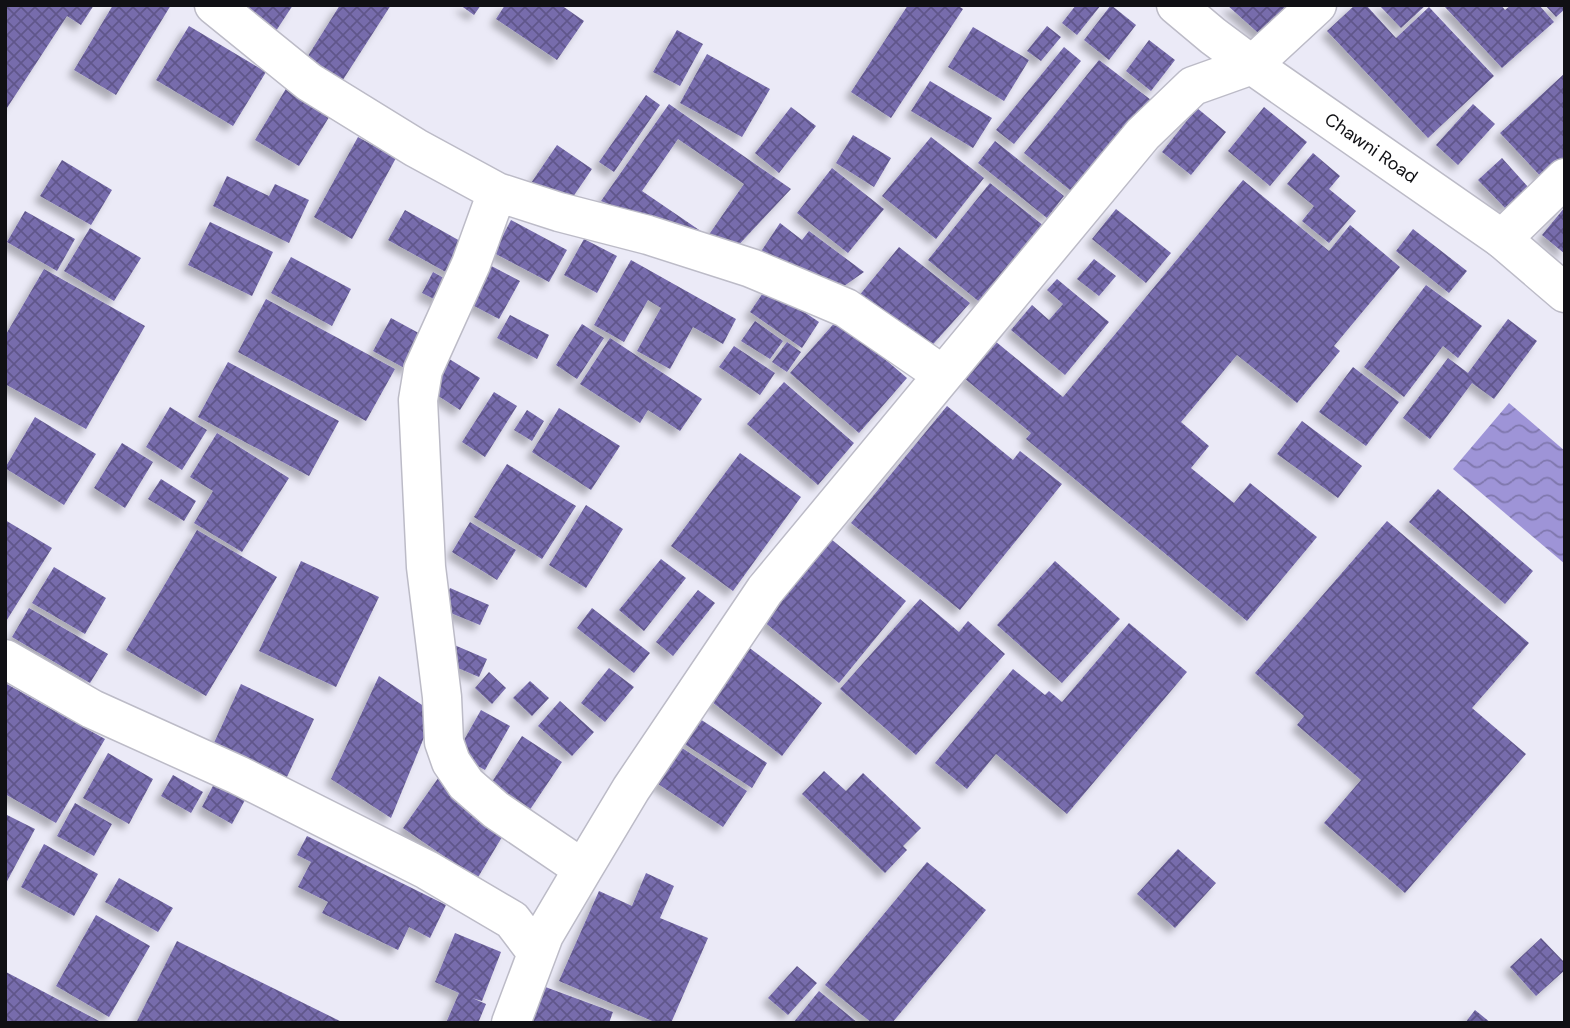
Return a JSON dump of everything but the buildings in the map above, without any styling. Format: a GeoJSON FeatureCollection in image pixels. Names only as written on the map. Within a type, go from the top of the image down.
{"type":"FeatureCollection","features":[{"type":"Feature","properties":{"kind":"street"},"geometry":{"type":"LineString","coordinates":[[214,5],[309,82],[416,148],[497,192],[559,212],[649,235],[751,268],[846,308],[943,375]]}},
{"type":"Feature","properties":{"kind":"street","name":"Chawni Road"},"geometry":{"type":"LineString","coordinates":[[1176,5],[1252,65],[1502,239],[1565,293]]}},
{"type":"Feature","properties":{"kind":"street"},"geometry":{"type":"LineString","coordinates":[[511,1023],[544,935],[631,789],[765,590],[1143,134],[1193,86],[1252,65],[1317,5]]}},
{"type":"Feature","properties":{"kind":"street"},"geometry":{"type":"LineString","coordinates":[[1502,239],[1565,178]]}},
{"type":"Feature","properties":{"kind":"street"},"geometry":{"type":"LineString","coordinates":[[497,192],[471,264],[423,370],[418,400],[426,566],[442,697],[444,742],[451,762],[466,784],[496,810],[583,869]]}},
{"type":"Feature","properties":{"kind":"street"},"geometry":{"type":"LineString","coordinates":[[5,659],[92,709],[237,775],[427,870],[512,920],[537,953]]}},
{"type":"Feature","properties":{"kind":"water"},"geometry":{"type":"Polygon","coordinates":[[[1509,403],[1565,451],[1565,564],[1453,469],[1509,403]]]}}]}
